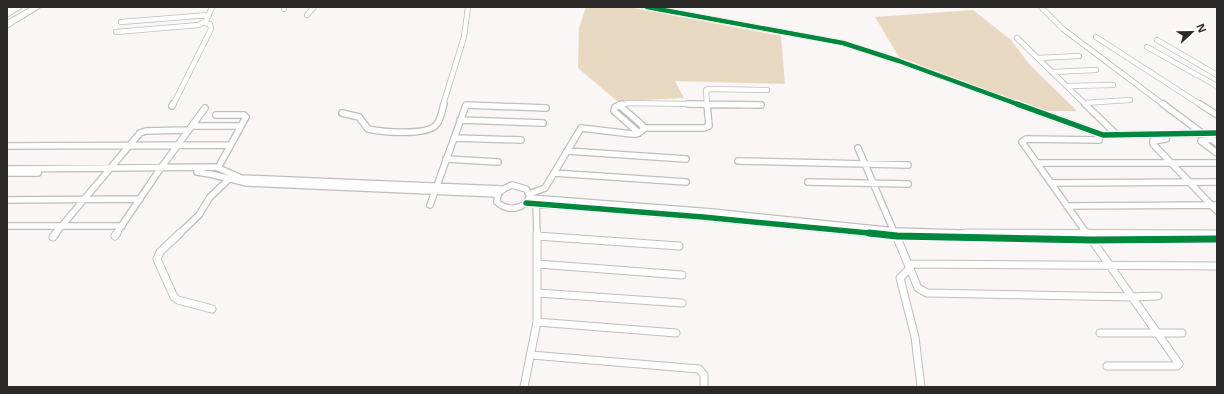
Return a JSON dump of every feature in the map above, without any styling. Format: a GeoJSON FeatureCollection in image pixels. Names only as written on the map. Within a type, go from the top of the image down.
{"type":"FeatureCollection","features":[{"type":"Feature","properties":{"kind":"highway"},"geometry":{"type":"LineString","coordinates":[[7,14],[19,7]]}},
{"type":"Feature","properties":{"kind":"highway"},"geometry":{"type":"LineString","coordinates":[[7,25],[37,7]]}},
{"type":"Feature","properties":{"kind":"street"},"geometry":{"type":"LineString","coordinates":[[7,10],[12,7]]}},
{"type":"Feature","properties":{"kind":"street"},"geometry":{"type":"LineString","coordinates":[[205,23],[212,7]]}},
{"type":"Feature","properties":{"kind":"street"},"geometry":{"type":"LineString","coordinates":[[308,15],[314,7]]}},
{"type":"Feature","properties":{"kind":"street"},"geometry":{"type":"LineString","coordinates":[[342,113],[359,117],[365,127],[373,130],[417,130],[436,126],[463,41],[468,7]]}},
{"type":"Feature","properties":{"kind":"street"},"geometry":{"type":"LineString","coordinates":[[647,7],[842,43],[899,61],[1103,135],[1217,133]]}},
{"type":"Feature","properties":{"kind":"street"},"geometry":{"type":"LineString","coordinates":[[1041,7],[1052,16],[1063,29],[1202,133]]}},
{"type":"Feature","properties":{"kind":"street"},"geometry":{"type":"LineString","coordinates":[[121,22],[208,15]]}},
{"type":"Feature","properties":{"kind":"street"},"geometry":{"type":"LineString","coordinates":[[116,32],[199,25],[205,23],[210,24],[211,29],[172,106]]}},
{"type":"Feature","properties":{"kind":"street"},"geometry":{"type":"LineString","coordinates":[[1096,36],[1217,115]]}},
{"type":"Feature","properties":{"kind":"street"},"geometry":{"type":"LineString","coordinates":[[1017,38],[1117,135]]}},
{"type":"Feature","properties":{"kind":"street"},"geometry":{"type":"LineString","coordinates":[[1157,40],[1217,75]]}},
{"type":"Feature","properties":{"kind":"street"},"geometry":{"type":"LineString","coordinates":[[1147,47],[1217,86]]}},
{"type":"Feature","properties":{"kind":"street"},"geometry":{"type":"LineString","coordinates":[[1038,58],[1079,56]]}},
{"type":"Feature","properties":{"kind":"street"},"geometry":{"type":"LineString","coordinates":[[1052,72],[1096,70]]}},
{"type":"Feature","properties":{"kind":"street"},"geometry":{"type":"LineString","coordinates":[[1067,86],[1113,84]]}},
{"type":"Feature","properties":{"kind":"street"},"geometry":{"type":"LineString","coordinates":[[619,105],[644,128],[707,127],[709,126],[706,90],[767,90]]}},
{"type":"Feature","properties":{"kind":"street"},"geometry":{"type":"LineString","coordinates":[[1084,103],[1130,100]]}},
{"type":"Feature","properties":{"kind":"street"},"geometry":{"type":"LineString","coordinates":[[639,133],[614,111],[615,107],[629,103],[761,105]]}},
{"type":"Feature","properties":{"kind":"street"},"geometry":{"type":"LineString","coordinates":[[430,205],[465,106],[470,104],[546,108]]}},
{"type":"Feature","properties":{"kind":"street"},"geometry":{"type":"LineString","coordinates":[[115,236],[159,170],[205,108]]}},
{"type":"Feature","properties":{"kind":"street"},"geometry":{"type":"LineString","coordinates":[[216,115],[246,115],[218,168]]}},
{"type":"Feature","properties":{"kind":"street"},"geometry":{"type":"LineString","coordinates":[[460,120],[543,123]]}},
{"type":"Feature","properties":{"kind":"street"},"geometry":{"type":"LineString","coordinates":[[53,237],[128,146],[142,132],[241,126]]}},
{"type":"Feature","properties":{"kind":"street"},"geometry":{"type":"LineString","coordinates":[[500,191],[497,202],[503,207],[518,208],[528,198],[543,190],[581,128],[632,134],[639,133],[644,128]]}},
{"type":"Feature","properties":{"kind":"street"},"geometry":{"type":"LineString","coordinates":[[1164,135],[1166,139],[1152,142],[1214,205],[1217,211]]}},
{"type":"Feature","properties":{"kind":"street"},"geometry":{"type":"LineString","coordinates":[[454,138],[521,140]]}},
{"type":"Feature","properties":{"kind":"street"},"geometry":{"type":"LineString","coordinates":[[1217,144],[1212,139],[1201,141],[1217,153]]}},
{"type":"Feature","properties":{"kind":"street"},"geometry":{"type":"LineString","coordinates":[[1099,140],[1022,140],[1109,266],[1180,364],[1108,366]]}},
{"type":"Feature","properties":{"kind":"street"},"geometry":{"type":"LineString","coordinates":[[7,146],[230,145]]}},
{"type":"Feature","properties":{"kind":"street"},"geometry":{"type":"LineString","coordinates":[[858,148],[920,290],[927,293],[1132,297],[1158,296]]}},
{"type":"Feature","properties":{"kind":"street"},"geometry":{"type":"LineString","coordinates":[[567,151],[686,159]]}},
{"type":"Feature","properties":{"kind":"street"},"geometry":{"type":"LineString","coordinates":[[446,159],[498,162]]}},
{"type":"Feature","properties":{"kind":"street"},"geometry":{"type":"LineString","coordinates":[[738,161],[908,165]]}},
{"type":"Feature","properties":{"kind":"street"},"geometry":{"type":"LineString","coordinates":[[1037,163],[1217,163]]}},
{"type":"Feature","properties":{"kind":"street"},"geometry":{"type":"LineString","coordinates":[[7,173],[218,168],[241,178],[500,191],[517,186],[526,189],[528,198],[536,204],[896,234],[1217,239]]}},
{"type":"Feature","properties":{"kind":"street"},"geometry":{"type":"LineString","coordinates":[[7,169],[107,171]]}},
{"type":"Feature","properties":{"kind":"street"},"geometry":{"type":"LineString","coordinates":[[159,170],[207,172],[228,180],[252,183],[436,188]]}},
{"type":"Feature","properties":{"kind":"street"},"geometry":{"type":"LineString","coordinates":[[554,173],[686,182]]}},
{"type":"Feature","properties":{"kind":"street"},"geometry":{"type":"LineString","coordinates":[[212,309],[178,300],[174,297],[156,259],[160,252],[199,215],[210,197],[228,180]]}},
{"type":"Feature","properties":{"kind":"street"},"geometry":{"type":"LineString","coordinates":[[808,182],[908,184]]}},
{"type":"Feature","properties":{"kind":"street"},"geometry":{"type":"LineString","coordinates":[[1051,183],[1217,182]]}},
{"type":"Feature","properties":{"kind":"street"},"geometry":{"type":"LineString","coordinates":[[528,198],[712,212],[896,234]]}},
{"type":"Feature","properties":{"kind":"street"},"geometry":{"type":"LineString","coordinates":[[7,200],[140,200]]}},
{"type":"Feature","properties":{"kind":"street"},"geometry":{"type":"LineString","coordinates":[[524,387],[536,322],[538,292],[536,204]]}},
{"type":"Feature","properties":{"kind":"street"},"geometry":{"type":"LineString","coordinates":[[1067,206],[1214,205]]}},
{"type":"Feature","properties":{"kind":"street"},"geometry":{"type":"LineString","coordinates":[[7,226],[122,226]]}},
{"type":"Feature","properties":{"kind":"street"},"geometry":{"type":"LineString","coordinates":[[1090,237],[1217,234]]}},
{"type":"Feature","properties":{"kind":"street"},"geometry":{"type":"LineString","coordinates":[[537,236],[679,246]]}},
{"type":"Feature","properties":{"kind":"street"},"geometry":{"type":"LineString","coordinates":[[538,264],[682,275]]}},
{"type":"Feature","properties":{"kind":"street"},"geometry":{"type":"LineString","coordinates":[[910,266],[1217,266]]}},
{"type":"Feature","properties":{"kind":"street"},"geometry":{"type":"LineString","coordinates":[[910,266],[900,278],[915,337],[921,387]]}},
{"type":"Feature","properties":{"kind":"street"},"geometry":{"type":"LineString","coordinates":[[538,292],[682,303]]}},
{"type":"Feature","properties":{"kind":"street"},"geometry":{"type":"LineString","coordinates":[[536,322],[676,333]]}},
{"type":"Feature","properties":{"kind":"street"},"geometry":{"type":"LineString","coordinates":[[1100,333],[1182,333]]}},
{"type":"Feature","properties":{"kind":"street"},"geometry":{"type":"LineString","coordinates":[[531,355],[699,369],[704,375],[704,387]]}},
{"type":"Feature","properties":{"kind":"shaded area"},"geometry":{"type":"Polygon","coordinates":[[[586,7],[628,7],[781,36],[785,84],[675,81],[684,98],[617,101],[578,68],[579,28],[586,7]]]}},
{"type":"Feature","properties":{"kind":"shaded area"},"geometry":{"type":"Polygon","coordinates":[[[973,10],[1011,40],[1030,65],[1077,111],[1044,111],[899,57],[875,17],[973,10]]]}},
{"type":"Feature","properties":{"kind":"cycle path"},"geometry":{"type":"LineString","coordinates":[[647,7],[843,43],[899,61],[1103,135],[1217,133]]}},
{"type":"Feature","properties":{"kind":"cycle path"},"geometry":{"type":"LineString","coordinates":[[526,203],[703,217],[897,236],[1092,240],[1217,239]]}}]}
